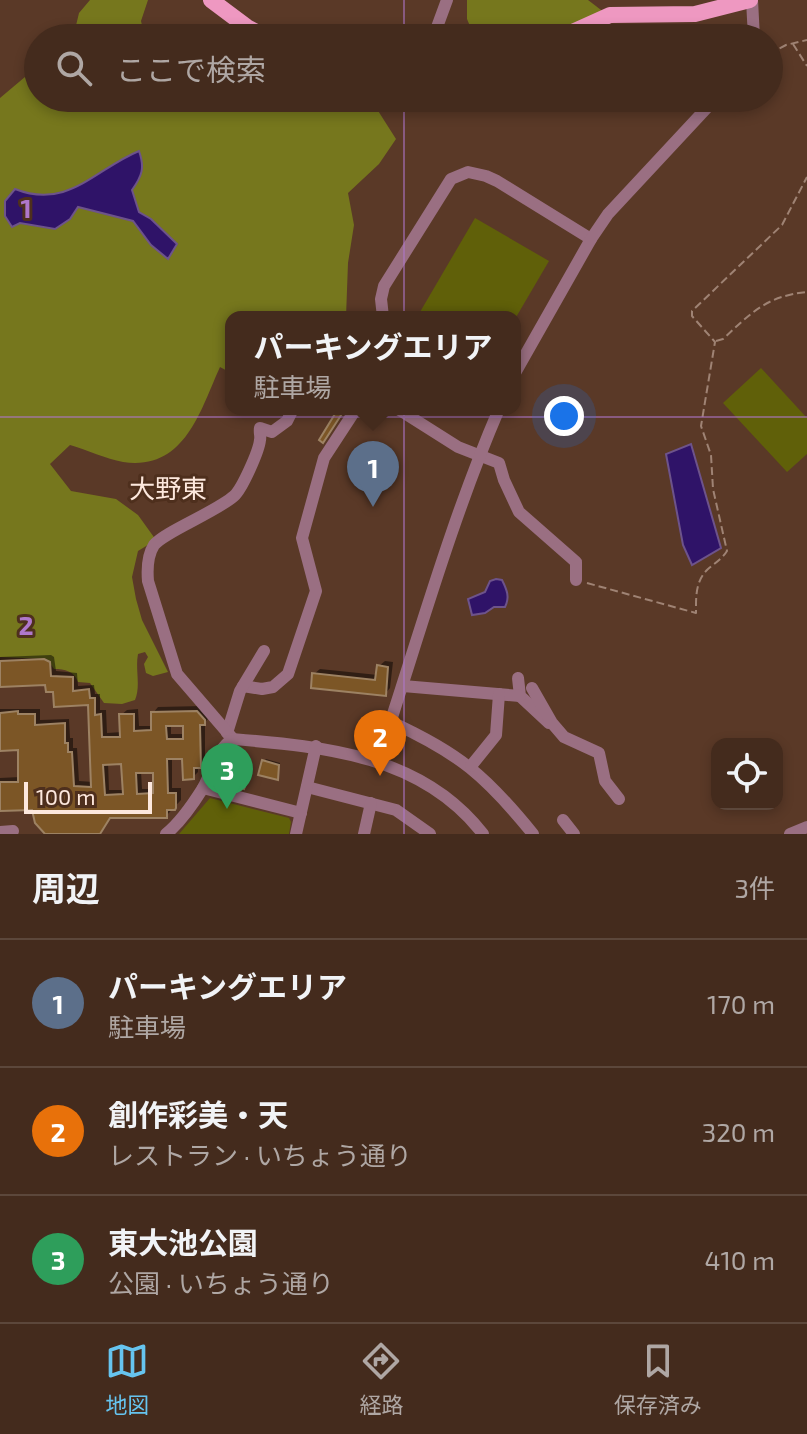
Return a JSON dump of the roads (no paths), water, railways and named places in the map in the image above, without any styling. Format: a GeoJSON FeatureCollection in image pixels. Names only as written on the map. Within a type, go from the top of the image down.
{"type":"FeatureCollection","features":[{"type":"Feature","properties":{"kind":"main road"},"geometry":{"type":"LineString","coordinates":[[211,0],[243,24]]}},
{"type":"Feature","properties":{"kind":"main road"},"geometry":{"type":"LineString","coordinates":[[590,24],[610,15],[695,14],[751,0]]}},
{"type":"Feature","properties":{"kind":"street"},"geometry":{"type":"LineString","coordinates":[[438,24],[447,0]]}},
{"type":"Feature","properties":{"kind":"street"},"geometry":{"type":"LineString","coordinates":[[751,0],[753,24]]}},
{"type":"Feature","properties":{"kind":"street"},"geometry":{"type":"LineString","coordinates":[[521,362],[608,214],[703,112]]}},
{"type":"Feature","properties":{"kind":"street"},"geometry":{"type":"LineString","coordinates":[[382,311],[384,286],[440,194],[451,179],[468,172],[497,181],[591,239]]}},
{"type":"Feature","properties":{"kind":"street"},"geometry":{"type":"LineString","coordinates":[[290,415],[272,432],[260,428],[260,440],[235,495],[153,546],[147,566],[148,581],[177,674],[230,736],[316,746],[378,760],[441,792],[479,833]]}},
{"type":"Feature","properties":{"kind":"street"},"geometry":{"type":"LineString","coordinates":[[243,686],[273,687],[288,674],[316,594],[302,538],[324,458],[352,415]]}},
{"type":"Feature","properties":{"kind":"street"},"geometry":{"type":"LineString","coordinates":[[407,415],[458,447],[499,463],[519,512],[576,562],[576,580]]}},
{"type":"Feature","properties":{"kind":"street"},"geometry":{"type":"LineString","coordinates":[[378,760],[427,605],[479,455],[496,415]]}},
{"type":"Feature","properties":{"kind":"street"},"geometry":{"type":"LineString","coordinates":[[166,834],[176,826],[203,788],[230,736],[243,686],[264,651]]}},
{"type":"Feature","properties":{"kind":"street"},"geometry":{"type":"LineString","coordinates":[[518,678],[520,696],[545,721],[552,723]]}},
{"type":"Feature","properties":{"kind":"street"},"geometry":{"type":"LineString","coordinates":[[403,686],[520,696]]}},
{"type":"Feature","properties":{"kind":"street"},"geometry":{"type":"LineString","coordinates":[[532,688],[564,737],[599,753],[605,781],[619,799]]}},
{"type":"Feature","properties":{"kind":"street"},"geometry":{"type":"LineString","coordinates":[[471,766],[496,735],[499,694]]}},
{"type":"Feature","properties":{"kind":"street"},"geometry":{"type":"LineString","coordinates":[[391,722],[430,740],[471,766],[501,795],[533,834]]}},
{"type":"Feature","properties":{"kind":"street"},"geometry":{"type":"LineString","coordinates":[[296,834],[316,746]]}},
{"type":"Feature","properties":{"kind":"street"},"geometry":{"type":"LineString","coordinates":[[307,787],[396,810],[430,834]]}},
{"type":"Feature","properties":{"kind":"street"},"geometry":{"type":"LineString","coordinates":[[203,788],[301,813]]}},
{"type":"Feature","properties":{"kind":"street"},"geometry":{"type":"LineString","coordinates":[[364,834],[371,803]]}},
{"type":"Feature","properties":{"kind":"street"},"geometry":{"type":"LineString","coordinates":[[563,820],[574,834]]}},
{"type":"Feature","properties":{"kind":"street"},"geometry":{"type":"LineString","coordinates":[[790,834],[807,827]]}},
{"type":"Feature","properties":{"kind":"place","name":"パーキングエリア"},"geometry":{"type":"Point","coordinates":[373,507]}},
{"type":"Feature","properties":{"kind":"place","name":"創作彩美・天"},"geometry":{"type":"Point","coordinates":[380,776]}},
{"type":"Feature","properties":{"kind":"place","name":"東大池公園"},"geometry":{"type":"Point","coordinates":[227,809]}},
{"type":"Feature","properties":{"kind":"district","name":"大野東"},"geometry":{"type":"Point","coordinates":[168,489]}}]}
